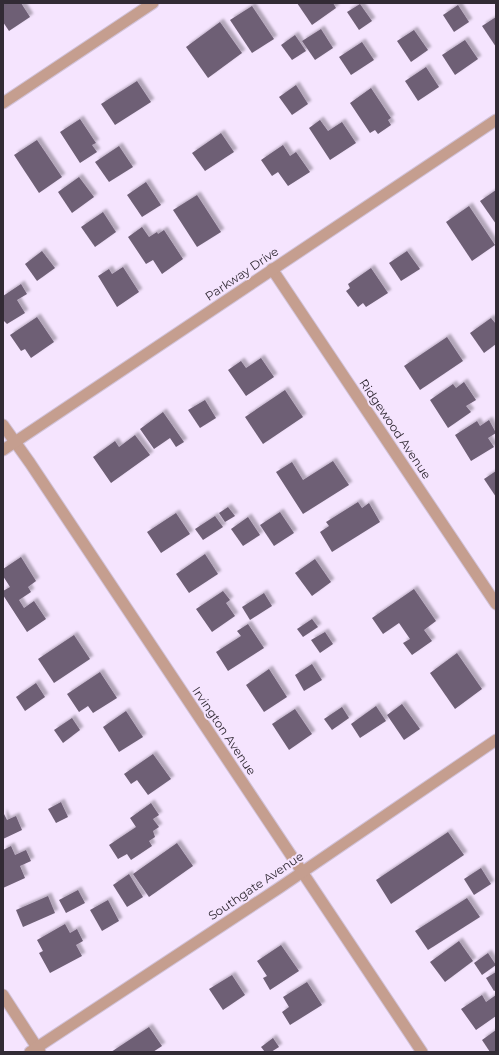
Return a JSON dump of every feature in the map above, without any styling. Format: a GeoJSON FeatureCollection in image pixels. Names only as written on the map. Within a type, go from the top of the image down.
{"type":"FeatureCollection","features":[{"type":"Feature","properties":{"kind":"street"},"geometry":{"type":"LineString","coordinates":[[3,103],[153,3]]}},
{"type":"Feature","properties":{"kind":"street","name":"Parkway Drive"},"geometry":{"type":"LineString","coordinates":[[3,450],[496,120]]}},
{"type":"Feature","properties":{"kind":"street","name":"Ridgewood Avenue"},"geometry":{"type":"LineString","coordinates":[[272,269],[496,604]]}},
{"type":"Feature","properties":{"kind":"street","name":"Irvington Avenue"},"geometry":{"type":"LineString","coordinates":[[3,425],[422,1052]]}},
{"type":"Feature","properties":{"kind":"street","name":"Southgate Avenue"},"geometry":{"type":"LineString","coordinates":[[35,1050],[496,740]]}},
{"type":"Feature","properties":{"kind":"street"},"geometry":{"type":"LineString","coordinates":[[3,995],[35,1050]]}},
{"type":"Feature","properties":{"kind":"building"},"geometry":{"type":"Polygon","coordinates":[[[3,3],[21,3],[30,17],[9,31],[3,22],[3,3]]]}},
{"type":"Feature","properties":{"kind":"building"},"geometry":{"type":"Polygon","coordinates":[[[297,3],[333,3],[336,8],[312,25],[297,3]]]}},
{"type":"Feature","properties":{"kind":"building"},"geometry":{"type":"Polygon","coordinates":[[[360,4],[372,21],[359,30],[347,12],[360,4]]]}},
{"type":"Feature","properties":{"kind":"building"},"geometry":{"type":"Polygon","coordinates":[[[458,5],[469,22],[454,32],[443,15],[458,5]]]}},
{"type":"Feature","properties":{"kind":"building"},"geometry":{"type":"Polygon","coordinates":[[[252,6],[274,39],[252,53],[230,20],[252,6]]]}},
{"type":"Feature","properties":{"kind":"building"},"geometry":{"type":"Polygon","coordinates":[[[496,17],[496,47],[482,26],[496,17]]]}},
{"type":"Feature","properties":{"kind":"building"},"geometry":{"type":"Polygon","coordinates":[[[220,22],[242,53],[208,78],[186,47],[220,22]]]}},
{"type":"Feature","properties":{"kind":"building"},"geometry":{"type":"Polygon","coordinates":[[[321,29],[333,48],[315,60],[302,41],[321,29]]]}},
{"type":"Feature","properties":{"kind":"building"},"geometry":{"type":"Polygon","coordinates":[[[414,30],[428,50],[411,62],[397,41],[414,30]]]}},
{"type":"Feature","properties":{"kind":"building"},"geometry":{"type":"Polygon","coordinates":[[[295,35],[306,51],[292,60],[281,45],[295,35]]]}},
{"type":"Feature","properties":{"kind":"building"},"geometry":{"type":"Polygon","coordinates":[[[465,40],[478,59],[455,75],[442,55],[465,40]]]}},
{"type":"Feature","properties":{"kind":"building"},"geometry":{"type":"Polygon","coordinates":[[[362,42],[374,60],[351,75],[339,57],[362,42]]]}},
{"type":"Feature","properties":{"kind":"building"},"geometry":{"type":"Polygon","coordinates":[[[426,67],[439,87],[418,101],[405,81],[426,67]]]}},
{"type":"Feature","properties":{"kind":"building"},"geometry":{"type":"Polygon","coordinates":[[[137,81],[151,102],[115,125],[101,104],[137,81]]]}},
{"type":"Feature","properties":{"kind":"building"},"geometry":{"type":"Polygon","coordinates":[[[296,85],[308,104],[292,115],[279,97],[296,85]]]}},
{"type":"Feature","properties":{"kind":"building"},"geometry":{"type":"Polygon","coordinates":[[[371,88],[391,118],[388,120],[391,125],[378,134],[375,130],[370,133],[350,103],[371,88]]]}},
{"type":"Feature","properties":{"kind":"building"},"geometry":{"type":"Polygon","coordinates":[[[80,119],[96,143],[92,145],[97,152],[80,163],[60,132],[80,119]]]}},
{"type":"Feature","properties":{"kind":"building"},"geometry":{"type":"Polygon","coordinates":[[[320,120],[328,131],[342,122],[356,143],[330,160],[309,128],[320,120]]]}},
{"type":"Feature","properties":{"kind":"building"},"geometry":{"type":"Polygon","coordinates":[[[221,133],[234,152],[205,171],[192,153],[221,133]]]}},
{"type":"Feature","properties":{"kind":"building"},"geometry":{"type":"Polygon","coordinates":[[[37,140],[62,177],[39,193],[14,155],[37,140]]]}},
{"type":"Feature","properties":{"kind":"building"},"geometry":{"type":"Polygon","coordinates":[[[283,145],[290,156],[296,152],[310,172],[288,186],[278,172],[272,176],[261,160],[283,145]]]}},
{"type":"Feature","properties":{"kind":"building"},"geometry":{"type":"Polygon","coordinates":[[[119,146],[133,167],[109,182],[95,162],[119,146]]]}},
{"type":"Feature","properties":{"kind":"building"},"geometry":{"type":"Polygon","coordinates":[[[79,177],[94,197],[72,213],[58,192],[79,177]]]}},
{"type":"Feature","properties":{"kind":"building"},"geometry":{"type":"Polygon","coordinates":[[[146,182],[161,205],[142,217],[127,195],[146,182]]]}},
{"type":"Feature","properties":{"kind":"building"},"geometry":{"type":"Polygon","coordinates":[[[496,190],[496,224],[480,201],[496,190]]]}},
{"type":"Feature","properties":{"kind":"building"},"geometry":{"type":"Polygon","coordinates":[[[197,195],[221,232],[197,247],[173,210],[197,195]]]}},
{"type":"Feature","properties":{"kind":"building"},"geometry":{"type":"Polygon","coordinates":[[[469,206],[495,245],[472,261],[446,222],[469,206]]]}},
{"type":"Feature","properties":{"kind":"building"},"geometry":{"type":"Polygon","coordinates":[[[103,212],[116,232],[95,247],[81,227],[103,212]]]}},
{"type":"Feature","properties":{"kind":"building"},"geometry":{"type":"Polygon","coordinates":[[[142,227],[149,237],[164,230],[183,259],[162,274],[153,260],[146,264],[128,237],[142,227]]]}},
{"type":"Feature","properties":{"kind":"building"},"geometry":{"type":"Polygon","coordinates":[[[42,251],[55,268],[37,281],[25,264],[42,251]]]}},
{"type":"Feature","properties":{"kind":"building"},"geometry":{"type":"Polygon","coordinates":[[[407,251],[420,269],[401,281],[389,263],[407,251]]]}},
{"type":"Feature","properties":{"kind":"building"},"geometry":{"type":"Polygon","coordinates":[[[123,267],[139,292],[117,307],[98,276],[109,269],[112,274],[123,267]]]}},
{"type":"Feature","properties":{"kind":"building"},"geometry":{"type":"Polygon","coordinates":[[[371,268],[388,293],[366,307],[363,303],[358,307],[346,291],[350,288],[348,284],[371,268]]]}},
{"type":"Feature","properties":{"kind":"building"},"geometry":{"type":"Polygon","coordinates":[[[21,284],[27,294],[17,300],[25,313],[7,324],[3,320],[3,296],[21,284]]]}},
{"type":"Feature","properties":{"kind":"building"},"geometry":{"type":"Polygon","coordinates":[[[37,317],[54,342],[31,358],[25,349],[21,351],[10,335],[37,317]]]}},
{"type":"Feature","properties":{"kind":"building"},"geometry":{"type":"Polygon","coordinates":[[[491,318],[496,324],[496,344],[484,353],[470,333],[491,318]]]}},
{"type":"Feature","properties":{"kind":"building"},"geometry":{"type":"Polygon","coordinates":[[[447,337],[463,361],[420,390],[404,366],[447,337]]]}},
{"type":"Feature","properties":{"kind":"building"},"geometry":{"type":"Polygon","coordinates":[[[261,358],[274,377],[246,396],[228,370],[241,361],[246,368],[261,358]]]}},
{"type":"Feature","properties":{"kind":"building"},"geometry":{"type":"Polygon","coordinates":[[[464,382],[476,400],[466,406],[471,412],[448,428],[430,400],[453,384],[456,388],[464,382]]]}},
{"type":"Feature","properties":{"kind":"building"},"geometry":{"type":"Polygon","coordinates":[[[285,390],[303,417],[263,444],[245,417],[285,390]]]}},
{"type":"Feature","properties":{"kind":"building"},"geometry":{"type":"Polygon","coordinates":[[[205,400],[216,418],[200,428],[188,410],[205,400]]]}},
{"type":"Feature","properties":{"kind":"building"},"geometry":{"type":"Polygon","coordinates":[[[163,412],[184,442],[176,447],[170,438],[154,449],[140,429],[163,412]]]}},
{"type":"Feature","properties":{"kind":"building"},"geometry":{"type":"Polygon","coordinates":[[[489,420],[496,433],[488,438],[494,447],[471,461],[455,435],[477,421],[480,426],[489,420]]]}},
{"type":"Feature","properties":{"kind":"building"},"geometry":{"type":"Polygon","coordinates":[[[135,435],[150,455],[111,483],[93,457],[115,441],[119,447],[135,435]]]}},
{"type":"Feature","properties":{"kind":"building"},"geometry":{"type":"Polygon","coordinates":[[[333,461],[349,485],[303,514],[276,472],[292,462],[303,480],[333,461]]]}},
{"type":"Feature","properties":{"kind":"building"},"geometry":{"type":"Polygon","coordinates":[[[496,471],[496,497],[484,479],[496,471]]]}},
{"type":"Feature","properties":{"kind":"building"},"geometry":{"type":"Polygon","coordinates":[[[358,502],[362,508],[369,503],[380,522],[332,552],[320,532],[329,526],[326,522],[358,502]]]}},
{"type":"Feature","properties":{"kind":"building"},"geometry":{"type":"Polygon","coordinates":[[[228,507],[235,516],[225,522],[219,513],[228,507]]]}},
{"type":"Feature","properties":{"kind":"building"},"geometry":{"type":"Polygon","coordinates":[[[280,512],[294,533],[274,546],[260,525],[280,512]]]}},
{"type":"Feature","properties":{"kind":"building"},"geometry":{"type":"Polygon","coordinates":[[[176,513],[190,534],[161,553],[147,532],[176,513]]]}},
{"type":"Feature","properties":{"kind":"building"},"geometry":{"type":"Polygon","coordinates":[[[215,516],[223,527],[203,540],[195,529],[215,516]]]}},
{"type":"Feature","properties":{"kind":"building"},"geometry":{"type":"Polygon","coordinates":[[[248,517],[260,535],[243,546],[231,529],[248,517]]]}},
{"type":"Feature","properties":{"kind":"building"},"geometry":{"type":"Polygon","coordinates":[[[205,554],[218,574],[189,593],[176,574],[205,554]]]}},
{"type":"Feature","properties":{"kind":"building"},"geometry":{"type":"Polygon","coordinates":[[[21,557],[36,581],[28,587],[31,592],[19,600],[24,608],[34,601],[46,619],[27,632],[3,595],[3,591],[10,587],[3,576],[3,569],[21,557]]]}},
{"type":"Feature","properties":{"kind":"building"},"geometry":{"type":"Polygon","coordinates":[[[315,559],[331,582],[312,596],[295,573],[315,559]]]}},
{"type":"Feature","properties":{"kind":"building"},"geometry":{"type":"Polygon","coordinates":[[[414,589],[436,621],[424,630],[432,641],[412,655],[403,643],[410,639],[399,623],[383,634],[372,618],[414,589]]]}},
{"type":"Feature","properties":{"kind":"building"},"geometry":{"type":"Polygon","coordinates":[[[223,591],[230,600],[226,603],[235,616],[212,632],[196,609],[223,591]]]}},
{"type":"Feature","properties":{"kind":"building"},"geometry":{"type":"Polygon","coordinates":[[[264,593],[272,606],[250,620],[242,607],[264,593]]]}},
{"type":"Feature","properties":{"kind":"building"},"geometry":{"type":"Polygon","coordinates":[[[312,619],[318,627],[303,637],[297,629],[312,619]]]}},
{"type":"Feature","properties":{"kind":"building"},"geometry":{"type":"Polygon","coordinates":[[[248,624],[264,648],[228,671],[216,652],[241,636],[237,631],[248,624]]]}},
{"type":"Feature","properties":{"kind":"building"},"geometry":{"type":"Polygon","coordinates":[[[325,632],[333,644],[320,653],[311,640],[325,632]]]}},
{"type":"Feature","properties":{"kind":"building"},"geometry":{"type":"Polygon","coordinates":[[[74,635],[90,659],[54,683],[38,659],[74,635]]]}},
{"type":"Feature","properties":{"kind":"building"},"geometry":{"type":"Polygon","coordinates":[[[457,653],[482,689],[455,709],[430,673],[457,653]]]}},
{"type":"Feature","properties":{"kind":"building"},"geometry":{"type":"Polygon","coordinates":[[[312,664],[322,680],[304,691],[295,675],[312,664]]]}},
{"type":"Feature","properties":{"kind":"building"},"geometry":{"type":"Polygon","coordinates":[[[269,669],[287,697],[264,712],[246,685],[269,669]]]}},
{"type":"Feature","properties":{"kind":"building"},"geometry":{"type":"Polygon","coordinates":[[[100,672],[117,698],[93,713],[88,706],[79,712],[67,694],[100,672]]]}},
{"type":"Feature","properties":{"kind":"building"},"geometry":{"type":"Polygon","coordinates":[[[36,683],[45,697],[25,711],[16,697],[36,683]]]}},
{"type":"Feature","properties":{"kind":"building"},"geometry":{"type":"Polygon","coordinates":[[[402,704],[420,729],[404,740],[387,715],[402,704]]]}},
{"type":"Feature","properties":{"kind":"building"},"geometry":{"type":"Polygon","coordinates":[[[376,706],[386,721],[360,738],[351,724],[376,706]]]}},
{"type":"Feature","properties":{"kind":"building"},"geometry":{"type":"Polygon","coordinates":[[[342,707],[349,718],[332,730],[324,719],[342,707]]]}},
{"type":"Feature","properties":{"kind":"building"},"geometry":{"type":"Polygon","coordinates":[[[295,709],[312,734],[289,750],[272,724],[295,709]]]}},
{"type":"Feature","properties":{"kind":"building"},"geometry":{"type":"Polygon","coordinates":[[[126,711],[143,737],[119,752],[103,727],[126,711]]]}},
{"type":"Feature","properties":{"kind":"building"},"geometry":{"type":"Polygon","coordinates":[[[72,718],[80,730],[63,743],[54,730],[72,718]]]}},
{"type":"Feature","properties":{"kind":"building"},"geometry":{"type":"Polygon","coordinates":[[[153,754],[171,779],[148,795],[137,780],[131,784],[124,774],[153,754]]]}},
{"type":"Feature","properties":{"kind":"building"},"geometry":{"type":"Polygon","coordinates":[[[61,802],[68,817],[56,823],[48,809],[61,802]]]}},
{"type":"Feature","properties":{"kind":"building"},"geometry":{"type":"Polygon","coordinates":[[[151,803],[159,815],[153,819],[159,827],[153,831],[155,837],[149,841],[152,846],[131,860],[127,854],[118,859],[109,845],[136,827],[130,818],[151,803]]]}},
{"type":"Feature","properties":{"kind":"building"},"geometry":{"type":"Polygon","coordinates":[[[3,812],[7,820],[16,816],[22,830],[3,839],[3,812]]]}},
{"type":"Feature","properties":{"kind":"building"},"geometry":{"type":"Polygon","coordinates":[[[448,832],[464,855],[391,904],[376,880],[448,832]]]}},
{"type":"Feature","properties":{"kind":"building"},"geometry":{"type":"Polygon","coordinates":[[[177,843],[193,866],[149,897],[133,874],[177,843]]]}},
{"type":"Feature","properties":{"kind":"building"},"geometry":{"type":"Polygon","coordinates":[[[11,846],[15,855],[26,850],[31,861],[20,866],[25,878],[3,888],[3,850],[11,846]]]}},
{"type":"Feature","properties":{"kind":"building"},"geometry":{"type":"Polygon","coordinates":[[[481,868],[491,884],[474,895],[464,879],[481,868]]]}},
{"type":"Feature","properties":{"kind":"building"},"geometry":{"type":"Polygon","coordinates":[[[129,874],[143,897],[127,907],[113,885],[129,874]]]}},
{"type":"Feature","properties":{"kind":"building"},"geometry":{"type":"Polygon","coordinates":[[[78,890],[85,903],[66,913],[59,900],[78,890]]]}},
{"type":"Feature","properties":{"kind":"building"},"geometry":{"type":"Polygon","coordinates":[[[48,896],[55,913],[23,927],[16,910],[48,896]]]}},
{"type":"Feature","properties":{"kind":"building"},"geometry":{"type":"Polygon","coordinates":[[[467,898],[480,917],[428,950],[415,931],[467,898]]]}},
{"type":"Feature","properties":{"kind":"building"},"geometry":{"type":"Polygon","coordinates":[[[108,900],[119,921],[102,931],[90,910],[108,900]]]}},
{"type":"Feature","properties":{"kind":"building"},"geometry":{"type":"Polygon","coordinates":[[[65,924],[70,933],[77,929],[83,941],[76,945],[82,956],[50,973],[39,953],[43,951],[37,940],[65,924]]]}},
{"type":"Feature","properties":{"kind":"building"},"geometry":{"type":"Polygon","coordinates":[[[459,941],[473,961],[445,982],[430,962],[459,941]]]}},
{"type":"Feature","properties":{"kind":"building"},"geometry":{"type":"Polygon","coordinates":[[[281,945],[299,971],[270,990],[263,978],[267,976],[257,961],[281,945]]]}},
{"type":"Feature","properties":{"kind":"building"},"geometry":{"type":"Polygon","coordinates":[[[488,953],[496,965],[482,975],[474,963],[488,953]]]}},
{"type":"Feature","properties":{"kind":"building"},"geometry":{"type":"Polygon","coordinates":[[[496,972],[496,990],[494,991],[486,978],[496,972]]]}},
{"type":"Feature","properties":{"kind":"building"},"geometry":{"type":"Polygon","coordinates":[[[232,975],[245,995],[223,1010],[209,989],[232,975]]]}},
{"type":"Feature","properties":{"kind":"building"},"geometry":{"type":"Polygon","coordinates":[[[307,982],[322,1005],[290,1025],[282,1012],[289,1007],[283,997],[307,982]]]}},
{"type":"Feature","properties":{"kind":"building"},"geometry":{"type":"Polygon","coordinates":[[[482,995],[486,1002],[496,995],[496,1016],[476,1030],[461,1009],[482,995]]]}},
{"type":"Feature","properties":{"kind":"building"},"geometry":{"type":"Polygon","coordinates":[[[149,1027],[162,1046],[153,1052],[111,1052],[149,1027]]]}},
{"type":"Feature","properties":{"kind":"building"},"geometry":{"type":"Polygon","coordinates":[[[496,1030],[496,1052],[490,1052],[482,1040],[496,1030]]]}},
{"type":"Feature","properties":{"kind":"building"},"geometry":{"type":"Polygon","coordinates":[[[273,1038],[279,1047],[271,1052],[265,1052],[261,1047],[273,1038]]]}}]}
